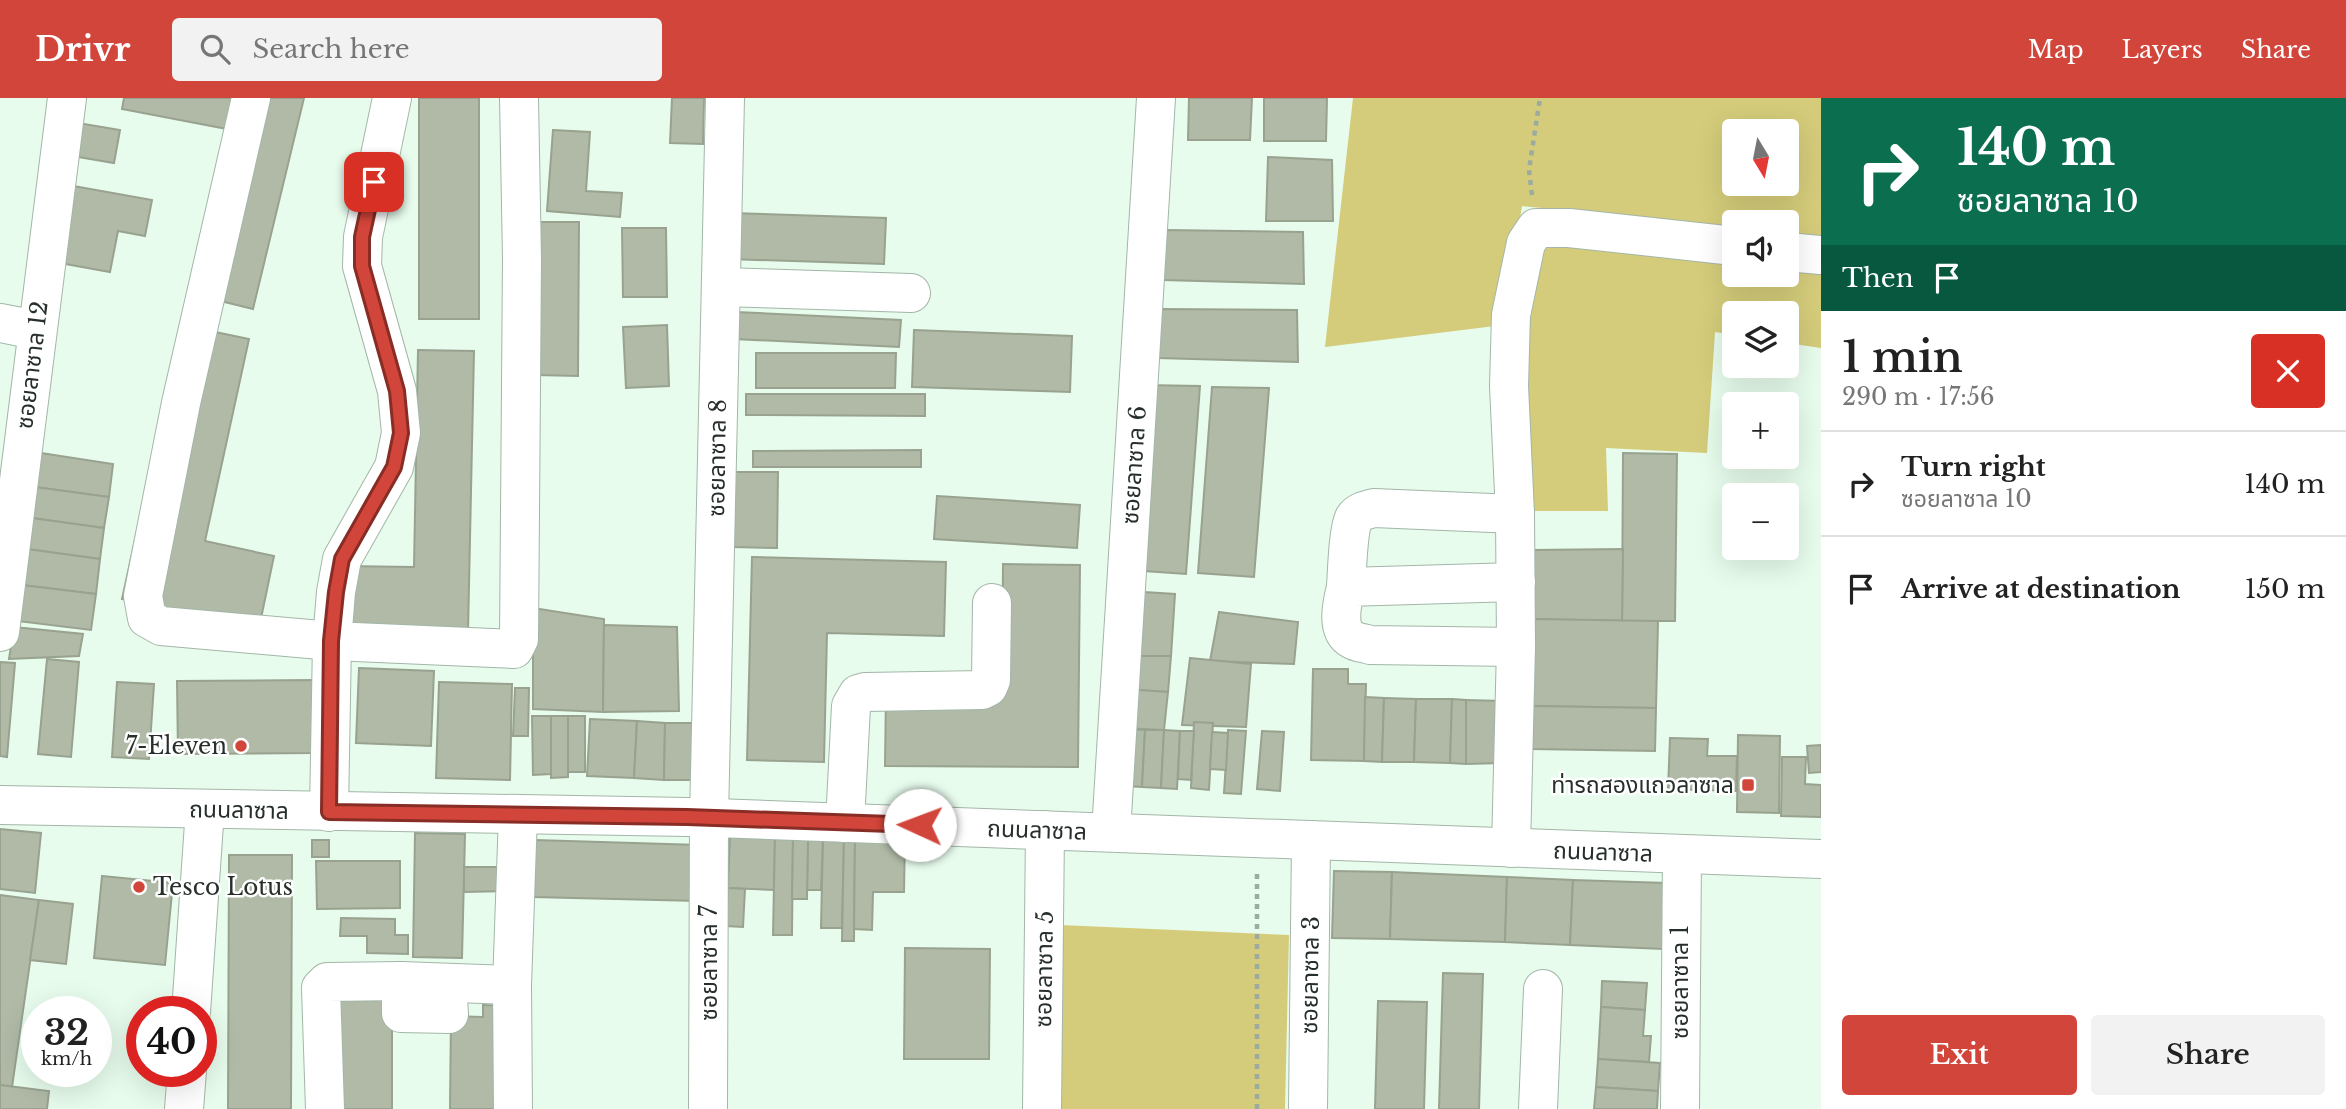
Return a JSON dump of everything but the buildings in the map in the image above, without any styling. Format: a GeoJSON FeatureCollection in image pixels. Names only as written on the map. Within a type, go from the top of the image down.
{"type":"FeatureCollection","features":[{"type":"Feature","properties":{"kind":"street","name":"ซอยลาซาล 12"},"geometry":{"type":"LineString","coordinates":[[0,632],[18,326],[67,98]]}},
{"type":"Feature","properties":{"kind":"street"},"geometry":{"type":"LineString","coordinates":[[251,98],[181,402],[143,596],[147,618],[161,626],[331,641],[514,649],[519,639],[522,259],[519,98]]}},
{"type":"Feature","properties":{"kind":"street"},"geometry":{"type":"LineString","coordinates":[[329,812],[331,641],[342,559],[394,467],[401,433],[397,391],[362,266],[362,237],[392,98]]}},
{"type":"Feature","properties":{"kind":"street","name":"ซอยลาซาล 8"},"geometry":{"type":"LineString","coordinates":[[709,818],[725,98]]}},
{"type":"Feature","properties":{"kind":"street","name":"ซอยลาซาล 6"},"geometry":{"type":"LineString","coordinates":[[1111,832],[1156,98]]}},
{"type":"Feature","properties":{"kind":"street"},"geometry":{"type":"LineString","coordinates":[[1511,848],[1516,582],[1510,386],[1511,315],[1526,243],[1536,228],[1569,228],[1722,245]]}},
{"type":"Feature","properties":{"kind":"street"},"geometry":{"type":"LineString","coordinates":[[1799,252],[1821,255]]}},
{"type":"Feature","properties":{"kind":"street"},"geometry":{"type":"LineString","coordinates":[[721,287],[911,293]]}},
{"type":"Feature","properties":{"kind":"street"},"geometry":{"type":"LineString","coordinates":[[1515,514],[1374,508],[1362,511],[1354,519],[1351,530],[1342,603],[1343,631],[1352,640],[1370,645],[1516,647]]}},
{"type":"Feature","properties":{"kind":"street"},"geometry":{"type":"LineString","coordinates":[[1346,587],[1516,582]]}},
{"type":"Feature","properties":{"kind":"street"},"geometry":{"type":"LineString","coordinates":[[845,823],[851,705],[854,699],[865,692],[982,690],[988,687],[991,680],[992,603]]}},
{"type":"Feature","properties":{"kind":"street","name":"ถนนลาซาล"},"geometry":{"type":"LineString","coordinates":[[0,805],[709,818],[1821,859]]}},
{"type":"Feature","properties":{"kind":"street"},"geometry":{"type":"LineString","coordinates":[[192,996],[205,809]]}},
{"type":"Feature","properties":{"kind":"street"},"geometry":{"type":"LineString","coordinates":[[513,1109],[512,985],[518,814]]}},
{"type":"Feature","properties":{"kind":"street","name":"ซอยลาซาล 7"},"geometry":{"type":"LineString","coordinates":[[708,1109],[709,818]]}},
{"type":"Feature","properties":{"kind":"street","name":"ซอยลาซาล 5"},"geometry":{"type":"LineString","coordinates":[[1042,1109],[1045,830]]}},
{"type":"Feature","properties":{"kind":"street","name":"ซอยลาซาล 3"},"geometry":{"type":"LineString","coordinates":[[1308,1109],[1311,840]]}},
{"type":"Feature","properties":{"kind":"street","name":"ซอยลาซาล 1"},"geometry":{"type":"LineString","coordinates":[[1680,1109],[1682,855]]}},
{"type":"Feature","properties":{"kind":"street"},"geometry":{"type":"LineString","coordinates":[[325,1109],[321,988],[327,982],[401,981],[401,1013],[449,1014],[447,984],[512,985]]}},
{"type":"Feature","properties":{"kind":"street"},"geometry":{"type":"LineString","coordinates":[[1538,1109],[1543,989]]}},
{"type":"Feature","properties":{"kind":"street"},"geometry":{"type":"LineString","coordinates":[[184,1109],[186,1087]]}},
{"type":"Feature","properties":{"kind":"path"},"geometry":{"type":"LineString","coordinates":[[1536,228],[1529,170],[1540,98]]}},
{"type":"Feature","properties":{"kind":"path"},"geometry":{"type":"LineString","coordinates":[[1257,838],[1257,1109]]}},
{"type":"Feature","properties":{"kind":"shaded area"},"geometry":{"type":"Polygon","coordinates":[[[1353,98],[1821,98],[1821,236],[1799,234],[1799,210],[1722,210],[1722,226],[1522,206],[1503,325],[1325,347],[1353,98]]]}},
{"type":"Feature","properties":{"kind":"shaded area"},"geometry":{"type":"Polygon","coordinates":[[[1555,238],[1722,257],[1722,287],[1799,287],[1799,265],[1821,268],[1821,348],[1799,345],[1799,301],[1722,301],[1722,333],[1715,332],[1707,453],[1606,448],[1608,511],[1527,511],[1529,321],[1539,246],[1555,238]]]}},
{"type":"Feature","properties":{"kind":"shaded area"},"geometry":{"type":"Polygon","coordinates":[[[1060,925],[1289,935],[1285,1109],[1061,1109],[1060,925]]]}},
{"type":"Feature","properties":{"kind":"place","name":"7-Eleven"},"geometry":{"type":"Point","coordinates":[241,746]}},
{"type":"Feature","properties":{"kind":"place","name":"ท่ารถสองแถวลาซาล"},"geometry":{"type":"Point","coordinates":[1748,785]}},
{"type":"Feature","properties":{"kind":"place","name":"Tesco Lotus"},"geometry":{"type":"Point","coordinates":[139,887]}},
{"type":"Feature","properties":{"kind":"route"},"geometry":{"type":"LineString","coordinates":[[374,182],[362,237],[362,266],[397,391],[401,433],[394,467],[342,559],[331,641],[329,812],[687,817],[920,825]]}}]}
